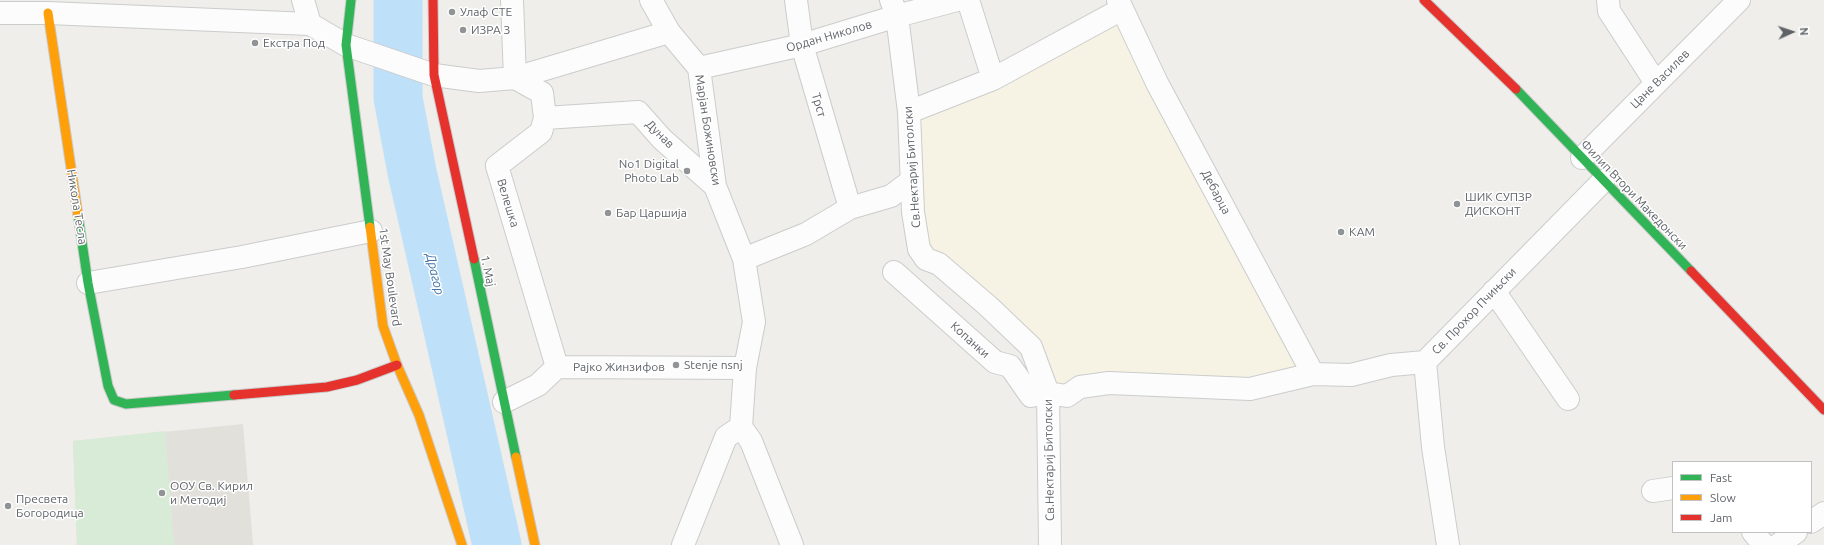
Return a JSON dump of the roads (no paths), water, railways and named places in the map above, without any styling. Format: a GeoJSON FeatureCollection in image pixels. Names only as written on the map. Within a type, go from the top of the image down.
{"type":"FeatureCollection","features":[{"type":"Feature","properties":{"kind":"street"},"geometry":{"type":"LineString","coordinates":[[303,0],[310,24]]}},
{"type":"Feature","properties":{"kind":"street","name":"1st May Boulevard"},"geometry":{"type":"LineString","coordinates":[[351,0],[346,45],[383,326],[397,365],[418,415],[462,545]]}},
{"type":"Feature","properties":{"kind":"street","name":"1. Мај"},"geometry":{"type":"LineString","coordinates":[[433,0],[424,72],[504,402],[535,545]]}},
{"type":"Feature","properties":{"kind":"street"},"geometry":{"type":"LineString","coordinates":[[512,0],[515,78]]}},
{"type":"Feature","properties":{"kind":"street","name":"Трст"},"geometry":{"type":"LineString","coordinates":[[796,0],[802,45],[850,208]]}},
{"type":"Feature","properties":{"kind":"street","name":"Ордан Николов"},"geometry":{"type":"LineString","coordinates":[[699,68],[802,45],[894,8],[957,0]]}},
{"type":"Feature","properties":{"kind":"street"},"geometry":{"type":"LineString","coordinates":[[968,0],[993,79]]}},
{"type":"Feature","properties":{"kind":"street","name":"Филип Втори Македонски"},"geometry":{"type":"LineString","coordinates":[[1424,0],[1520,94],[1824,410]]}},
{"type":"Feature","properties":{"kind":"street"},"geometry":{"type":"LineString","coordinates":[[1608,0],[1609,11],[1656,83]]}},
{"type":"Feature","properties":{"kind":"street","name":"Цане Василев"},"geometry":{"type":"LineString","coordinates":[[1582,158],[1739,0]]}},
{"type":"Feature","properties":{"kind":"street","name":"Марјан Божиновски"},"geometry":{"type":"LineString","coordinates":[[658,1],[669,32],[699,68],[715,186],[744,259],[754,322],[745,368],[741,427]]}},
{"type":"Feature","properties":{"kind":"street","name":"Дебарца"},"geometry":{"type":"LineString","coordinates":[[909,112],[993,79],[1120,4],[1157,83],[1313,374]]}},
{"type":"Feature","properties":{"kind":"street","name":"Св.Нектариј Битолски"},"geometry":{"type":"LineString","coordinates":[[894,8],[909,112],[912,212],[920,249],[926,259],[939,264],[988,306],[1031,347],[1048,393],[1050,545]]}},
{"type":"Feature","properties":{"kind":"street"},"geometry":{"type":"LineString","coordinates":[[0,13],[48,13],[310,24],[346,45],[424,72],[479,81],[515,78],[669,32]]}},
{"type":"Feature","properties":{"kind":"street","name":"Никола Тесла"},"geometry":{"type":"LineString","coordinates":[[48,13],[88,283],[108,386],[114,400],[126,404],[327,387],[357,380],[397,365]]}},
{"type":"Feature","properties":{"kind":"street"},"geometry":{"type":"LineString","coordinates":[[515,78],[542,93],[545,118]]}},
{"type":"Feature","properties":{"kind":"street","name":"Дунав"},"geometry":{"type":"LineString","coordinates":[[545,118],[638,112],[662,139],[715,186]]}},
{"type":"Feature","properties":{"kind":"street","name":"Велешка"},"geometry":{"type":"LineString","coordinates":[[545,118],[541,132],[497,166],[557,367]]}},
{"type":"Feature","properties":{"kind":"street"},"geometry":{"type":"LineString","coordinates":[[744,259],[806,234],[850,208],[891,196],[911,181]]}},
{"type":"Feature","properties":{"kind":"street","name":"Св. Прохор Пчињски"},"geometry":{"type":"LineString","coordinates":[[1448,545],[1433,447],[1425,362],[1604,181]]}},
{"type":"Feature","properties":{"kind":"street"},"geometry":{"type":"LineString","coordinates":[[88,283],[242,257],[371,231]]}},
{"type":"Feature","properties":{"kind":"street","name":"Копанки"},"geometry":{"type":"LineString","coordinates":[[894,272],[995,362],[1010,366],[1031,396],[1048,393]]}},
{"type":"Feature","properties":{"kind":"street"},"geometry":{"type":"LineString","coordinates":[[1494,291],[1568,399]]}},
{"type":"Feature","properties":{"kind":"street"},"geometry":{"type":"LineString","coordinates":[[1048,393],[1066,396],[1080,386],[1109,383],[1250,389],[1313,374],[1351,376],[1391,365],[1425,362]]}},
{"type":"Feature","properties":{"kind":"street","name":"Рајко Жинзифов"},"geometry":{"type":"LineString","coordinates":[[504,402],[538,385],[557,367],[745,368]]}},
{"type":"Feature","properties":{"kind":"street"},"geometry":{"type":"LineString","coordinates":[[683,545],[726,437],[741,427],[751,441],[792,545]]}},
{"type":"Feature","properties":{"kind":"street"},"geometry":{"type":"LineString","coordinates":[[1812,521],[1824,513]]}},
{"type":"Feature","properties":{"kind":"street"},"geometry":{"type":"LineString","coordinates":[[1754,533],[1764,545]]}},
{"type":"Feature","properties":{"kind":"street"},"geometry":{"type":"LineString","coordinates":[[1778,545],[1795,533]]}},
{"type":"Feature","properties":{"kind":"waterway","name":"Драгор"},"geometry":{"type":"LineString","coordinates":[[398,0],[398,98],[412,172],[497,545]]}},
{"type":"Feature","properties":{"kind":"place","name":"Улаф СТЕ"},"geometry":{"type":"Point","coordinates":[452,12]}},
{"type":"Feature","properties":{"kind":"place","name":"ИЗРА З"},"geometry":{"type":"Point","coordinates":[463,30]}},
{"type":"Feature","properties":{"kind":"place","name":"Екстра Под"},"geometry":{"type":"Point","coordinates":[255,43]}},
{"type":"Feature","properties":{"kind":"place","name":"No1 Digital Photo Lab"},"geometry":{"type":"Point","coordinates":[687,171]}},
{"type":"Feature","properties":{"kind":"place","name":"ШИК СУПЗР ДИСКОНТ"},"geometry":{"type":"Point","coordinates":[1457,204]}},
{"type":"Feature","properties":{"kind":"place","name":"Бар Царшија"},"geometry":{"type":"Point","coordinates":[608,213]}},
{"type":"Feature","properties":{"kind":"place","name":"KAM"},"geometry":{"type":"Point","coordinates":[1341,232]}},
{"type":"Feature","properties":{"kind":"place","name":"Stenje nsnj"},"geometry":{"type":"Point","coordinates":[676,365]}},
{"type":"Feature","properties":{"kind":"place","name":"ООУ Св. Кирил и Методиј"},"geometry":{"type":"Point","coordinates":[162,493]}},
{"type":"Feature","properties":{"kind":"place","name":"Пресвета Богородица"},"geometry":{"type":"Point","coordinates":[8,506]}}]}
